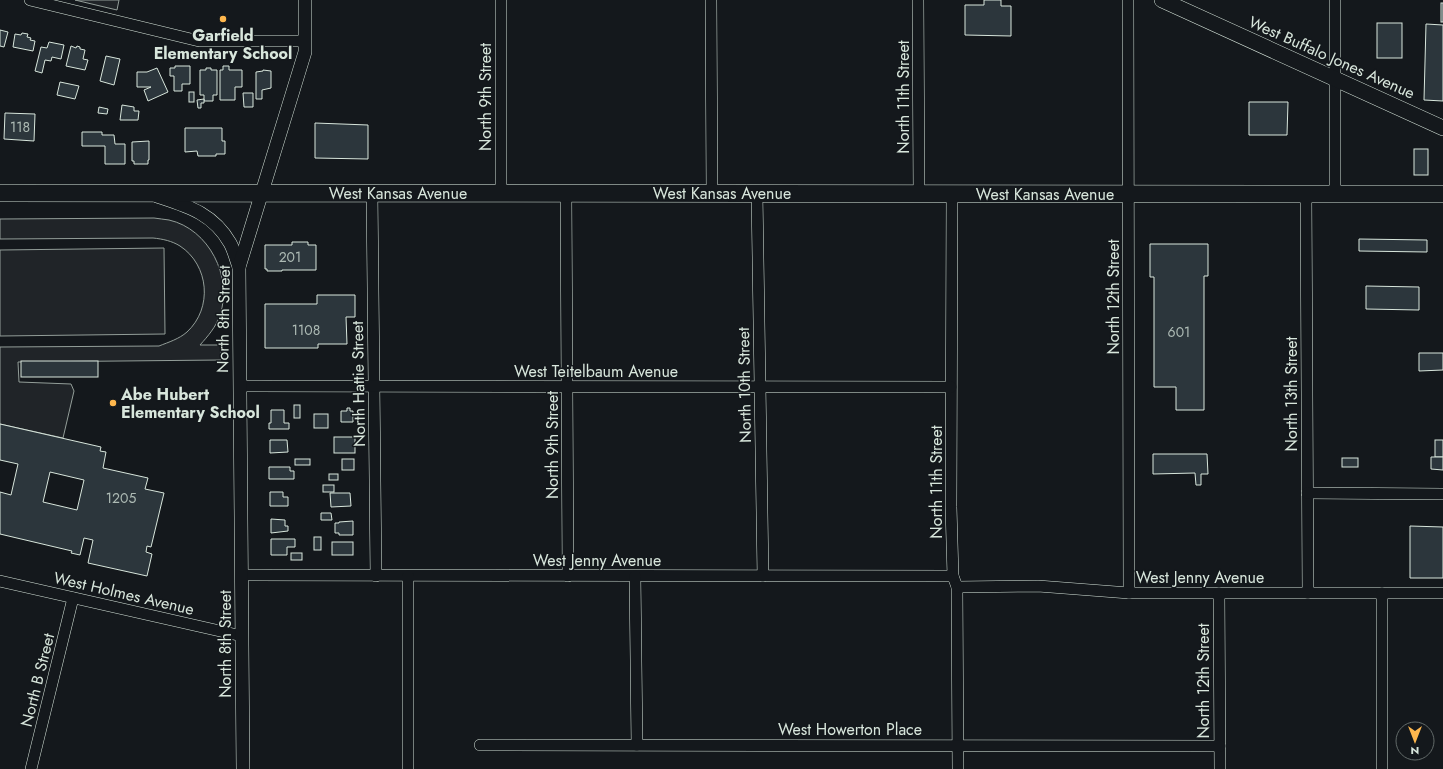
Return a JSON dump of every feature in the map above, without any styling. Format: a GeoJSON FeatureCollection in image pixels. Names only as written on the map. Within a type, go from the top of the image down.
{"type":"FeatureCollection","features":[{"type":"Feature","properties":{"kind":"main road","name":"West Buffalo Jones Avenue"},"geometry":{"type":"LineString","coordinates":[[1162,0],[1443,128]]}},
{"type":"Feature","properties":{"kind":"main road","name":"West Kansas Avenue"},"geometry":{"type":"LineString","coordinates":[[0,193],[1443,194]]}},
{"type":"Feature","properties":{"kind":"street"},"geometry":{"type":"LineString","coordinates":[[30,0],[199,41],[305,41]]}},
{"type":"Feature","properties":{"kind":"street","name":"North 8th Street"},"geometry":{"type":"LineString","coordinates":[[243,769],[239,267],[260,193],[305,52],[305,0]]}},
{"type":"Feature","properties":{"kind":"street","name":"North 9th Street"},"geometry":{"type":"LineString","coordinates":[[501,193],[502,0]]}},
{"type":"Feature","properties":{"kind":"street"},"geometry":{"type":"LineString","coordinates":[[711,0],[712,194]]}},
{"type":"Feature","properties":{"kind":"street","name":"North 11th Street"},"geometry":{"type":"LineString","coordinates":[[918,0],[919,194]]}},
{"type":"Feature","properties":{"kind":"street","name":"North 12th Street"},"geometry":{"type":"LineString","coordinates":[[1128,0],[1129,593]]}},
{"type":"Feature","properties":{"kind":"street"},"geometry":{"type":"LineString","coordinates":[[1335,0],[1335,193]]}},
{"type":"Feature","properties":{"kind":"street"},"geometry":{"type":"LineString","coordinates":[[146,193],[192,208],[217,224],[230,244],[239,267]]}},
{"type":"Feature","properties":{"kind":"street","name":"North Hattie Street"},"geometry":{"type":"LineString","coordinates":[[372,193],[376,576]]}},
{"type":"Feature","properties":{"kind":"street","name":"North 9th Street"},"geometry":{"type":"LineString","coordinates":[[566,194],[568,576]]}},
{"type":"Feature","properties":{"kind":"street","name":"North 10th Street"},"geometry":{"type":"LineString","coordinates":[[757,194],[763,576]]}},
{"type":"Feature","properties":{"kind":"street","name":"North 11th Street"},"geometry":{"type":"LineString","coordinates":[[952,194],[951,387],[958,769]]}},
{"type":"Feature","properties":{"kind":"street","name":"North 13th Street"},"geometry":{"type":"LineString","coordinates":[[1306,194],[1308,593]]}},
{"type":"Feature","properties":{"kind":"street","name":"West Teitelbaum Avenue"},"geometry":{"type":"LineString","coordinates":[[240,386],[951,387]]}},
{"type":"Feature","properties":{"kind":"street"},"geometry":{"type":"LineString","coordinates":[[1307,493],[1443,494]]}},
{"type":"Feature","properties":{"kind":"street","name":"West Jenny Avenue"},"geometry":{"type":"LineString","coordinates":[[242,575],[763,576],[955,582],[1038,586],[1129,593],[1443,593]]}},
{"type":"Feature","properties":{"kind":"street"},"geometry":{"type":"LineString","coordinates":[[408,576],[408,769]]}},
{"type":"Feature","properties":{"kind":"street"},"geometry":{"type":"LineString","coordinates":[[635,576],[637,745]]}},
{"type":"Feature","properties":{"kind":"street","name":"West Holmes Avenue"},"geometry":{"type":"LineString","coordinates":[[0,581],[242,636]]}},
{"type":"Feature","properties":{"kind":"street","name":"North 12th Street"},"geometry":{"type":"LineString","coordinates":[[1219,593],[1220,769]]}},
{"type":"Feature","properties":{"kind":"street"},"geometry":{"type":"LineString","coordinates":[[1382,593],[1382,769]]}},
{"type":"Feature","properties":{"kind":"street","name":"North B Street"},"geometry":{"type":"LineString","coordinates":[[32,769],[74,598]]}},
{"type":"Feature","properties":{"kind":"street","name":"West Howerton Place"},"geometry":{"type":"LineString","coordinates":[[480,745],[1220,746]]}},
{"type":"Feature","properties":{"kind":"shaded area"},"geometry":{"type":"Polygon","coordinates":[[[75,0],[119,0],[117,10],[75,0]]]}},
{"type":"Feature","properties":{"kind":"shaded area"},"geometry":{"type":"Polygon","coordinates":[[[154,218],[169,220],[183,225],[196,233],[206,244],[214,257],[220,271],[223,285],[223,300],[220,315],[216,323],[209,335],[200,345],[221,345],[221,360],[18,362],[19,382],[71,384],[74,391],[63,438],[0,424],[0,347],[159,346],[174,340],[187,332],[195,322],[201,311],[204,299],[204,287],[202,275],[190,254],[180,246],[171,242],[153,238],[0,239],[0,219],[154,218]]]}},
{"type":"Feature","properties":{"kind":"shaded area"},"geometry":{"type":"Polygon","coordinates":[[[164,248],[165,334],[0,336],[0,250],[164,248]]]}},
{"type":"Feature","properties":{"kind":"building"},"geometry":{"type":"Polygon","coordinates":[[[984,0],[1001,0],[1001,6],[1011,6],[1011,36],[965,35],[965,5],[984,5],[984,0]]]}},
{"type":"Feature","properties":{"kind":"building"},"geometry":{"type":"Polygon","coordinates":[[[1441,3],[1443,3],[1443,22],[1441,22],[1441,3]]]}},
{"type":"Feature","properties":{"kind":"building"},"geometry":{"type":"Polygon","coordinates":[[[1377,23],[1402,23],[1402,58],[1377,58],[1377,23]]]}},
{"type":"Feature","properties":{"kind":"building"},"geometry":{"type":"Polygon","coordinates":[[[1426,24],[1443,25],[1443,101],[1424,100],[1426,24]]]}},
{"type":"Feature","properties":{"kind":"building"},"geometry":{"type":"Polygon","coordinates":[[[0,30],[8,32],[4,47],[0,46],[0,30]]]}},
{"type":"Feature","properties":{"kind":"building"},"geometry":{"type":"Polygon","coordinates":[[[22,33],[28,34],[27,37],[31,38],[30,40],[35,41],[33,51],[13,47],[15,34],[21,35],[22,33]]]}},
{"type":"Feature","properties":{"kind":"building"},"geometry":{"type":"Polygon","coordinates":[[[49,42],[64,45],[61,59],[52,57],[51,61],[45,60],[42,73],[35,71],[41,47],[47,48],[49,42]]]}},
{"type":"Feature","properties":{"kind":"building"},"geometry":{"type":"Polygon","coordinates":[[[71,46],[76,48],[77,46],[80,47],[80,49],[85,50],[83,59],[88,60],[85,70],[66,66],[71,46]]]}},
{"type":"Feature","properties":{"kind":"building"},"geometry":{"type":"Polygon","coordinates":[[[106,56],[120,59],[114,85],[100,81],[106,56]]]}},
{"type":"Feature","properties":{"kind":"building"},"geometry":{"type":"Polygon","coordinates":[[[175,66],[190,66],[190,84],[182,84],[182,91],[174,91],[174,76],[170,76],[170,68],[175,68],[175,66]]]}},
{"type":"Feature","properties":{"kind":"building"},"geometry":{"type":"Polygon","coordinates":[[[223,66],[229,66],[229,70],[242,70],[242,87],[235,87],[235,100],[220,100],[220,70],[223,70],[223,66]]]}},
{"type":"Feature","properties":{"kind":"building"},"geometry":{"type":"Polygon","coordinates":[[[157,68],[168,92],[148,101],[144,90],[151,87],[137,87],[137,72],[147,72],[157,68]]]}},
{"type":"Feature","properties":{"kind":"building"},"geometry":{"type":"Polygon","coordinates":[[[206,68],[217,70],[217,95],[213,95],[213,101],[204,101],[204,95],[200,95],[200,70],[206,70],[206,68]]]}},
{"type":"Feature","properties":{"kind":"building"},"geometry":{"type":"Polygon","coordinates":[[[263,70],[271,71],[271,88],[262,90],[262,99],[256,99],[256,72],[263,70]]]}},
{"type":"Feature","properties":{"kind":"building"},"geometry":{"type":"Polygon","coordinates":[[[60,82],[79,86],[75,99],[57,95],[60,82]]]}},
{"type":"Feature","properties":{"kind":"building"},"geometry":{"type":"Polygon","coordinates":[[[189,92],[194,92],[194,102],[189,102],[189,92]]]}},
{"type":"Feature","properties":{"kind":"building"},"geometry":{"type":"Polygon","coordinates":[[[243,93],[253,93],[253,107],[244,107],[243,93]]]}},
{"type":"Feature","properties":{"kind":"building"},"geometry":{"type":"Polygon","coordinates":[[[204,99],[204,103],[201,103],[201,108],[198,108],[197,100],[204,99]]]}},
{"type":"Feature","properties":{"kind":"building"},"geometry":{"type":"Polygon","coordinates":[[[1249,102],[1288,102],[1287,135],[1249,135],[1249,102]]]}},
{"type":"Feature","properties":{"kind":"building"},"geometry":{"type":"Polygon","coordinates":[[[122,105],[134,107],[134,111],[139,111],[138,120],[120,120],[122,105]]]}},
{"type":"Feature","properties":{"kind":"building"},"geometry":{"type":"Polygon","coordinates":[[[99,107],[108,109],[107,114],[98,113],[99,107]]]}},
{"type":"Feature","properties":{"kind":"building"},"geometry":{"type":"Polygon","coordinates":[[[5,113],[35,114],[34,141],[4,139],[5,113]]]}},
{"type":"Feature","properties":{"kind":"building"},"geometry":{"type":"Polygon","coordinates":[[[315,123],[368,125],[368,159],[315,158],[315,123]]]}},
{"type":"Feature","properties":{"kind":"building"},"geometry":{"type":"Polygon","coordinates":[[[185,128],[222,128],[222,141],[225,141],[225,154],[216,154],[216,156],[198,156],[197,151],[185,152],[185,128]]]}},
{"type":"Feature","properties":{"kind":"building"},"geometry":{"type":"Polygon","coordinates":[[[82,132],[102,132],[102,135],[114,135],[115,144],[125,144],[125,164],[105,164],[105,146],[82,146],[82,132]]]}},
{"type":"Feature","properties":{"kind":"building"},"geometry":{"type":"Polygon","coordinates":[[[149,141],[148,164],[134,164],[134,161],[132,161],[132,142],[149,141]]]}},
{"type":"Feature","properties":{"kind":"building"},"geometry":{"type":"Polygon","coordinates":[[[1414,149],[1428,149],[1428,175],[1414,175],[1414,149]]]}},
{"type":"Feature","properties":{"kind":"building"},"geometry":{"type":"Polygon","coordinates":[[[1359,239],[1427,240],[1427,252],[1359,251],[1359,239]]]}},
{"type":"Feature","properties":{"kind":"building"},"geometry":{"type":"Polygon","coordinates":[[[292,242],[308,242],[308,245],[316,245],[316,270],[267,271],[267,269],[265,269],[265,245],[292,245],[292,242]]]}},
{"type":"Feature","properties":{"kind":"building"},"geometry":{"type":"Polygon","coordinates":[[[1150,244],[1208,244],[1208,276],[1204,276],[1204,410],[1176,410],[1176,387],[1154,387],[1154,277],[1150,277],[1150,244]]]}},
{"type":"Feature","properties":{"kind":"building"},"geometry":{"type":"Polygon","coordinates":[[[1366,286],[1419,287],[1419,310],[1366,309],[1366,286]]]}},
{"type":"Feature","properties":{"kind":"building"},"geometry":{"type":"Polygon","coordinates":[[[317,295],[355,295],[355,317],[346,317],[347,344],[318,344],[318,348],[265,348],[265,304],[317,304],[317,295]]]}},
{"type":"Feature","properties":{"kind":"building"},"geometry":{"type":"Polygon","coordinates":[[[1419,353],[1443,353],[1443,370],[1419,371],[1419,353]]]}},
{"type":"Feature","properties":{"kind":"building"},"geometry":{"type":"Polygon","coordinates":[[[21,361],[98,361],[98,377],[21,377],[21,361]]]}},
{"type":"Feature","properties":{"kind":"building"},"geometry":{"type":"Polygon","coordinates":[[[294,405],[300,405],[300,418],[294,418],[294,405]]]}},
{"type":"Feature","properties":{"kind":"building"},"geometry":{"type":"Polygon","coordinates":[[[347,408],[350,408],[350,411],[353,411],[353,422],[341,422],[341,411],[347,411],[347,408]]]}},
{"type":"Feature","properties":{"kind":"building"},"geometry":{"type":"Polygon","coordinates":[[[271,410],[284,410],[284,423],[289,423],[289,429],[269,429],[269,423],[271,423],[271,410]]]}},
{"type":"Feature","properties":{"kind":"building"},"geometry":{"type":"Polygon","coordinates":[[[314,414],[328,414],[328,428],[314,428],[314,414]]]}},
{"type":"Feature","properties":{"kind":"building"},"geometry":{"type":"Polygon","coordinates":[[[0,424],[101,447],[100,451],[106,452],[103,468],[148,478],[145,489],[164,493],[151,547],[147,546],[146,552],[152,554],[147,576],[88,563],[93,540],[84,538],[80,555],[71,553],[72,551],[0,534],[0,492],[11,495],[18,464],[0,460],[0,424]],[[50,472],[43,502],[77,510],[84,480],[50,472]]]}},
{"type":"Feature","properties":{"kind":"building"},"geometry":{"type":"Polygon","coordinates":[[[334,437],[355,437],[355,453],[334,453],[334,437]]]}},
{"type":"Feature","properties":{"kind":"building"},"geometry":{"type":"Polygon","coordinates":[[[270,440],[287,440],[288,452],[270,453],[270,440]]]}},
{"type":"Feature","properties":{"kind":"building"},"geometry":{"type":"Polygon","coordinates":[[[1435,440],[1443,440],[1443,457],[1435,457],[1435,440]]]}},
{"type":"Feature","properties":{"kind":"building"},"geometry":{"type":"Polygon","coordinates":[[[1153,454],[1207,454],[1208,474],[1201,474],[1201,485],[1196,485],[1195,473],[1153,474],[1153,454]]]}},
{"type":"Feature","properties":{"kind":"building"},"geometry":{"type":"Polygon","coordinates":[[[1431,457],[1443,457],[1443,470],[1431,469],[1431,457]]]}},
{"type":"Feature","properties":{"kind":"building"},"geometry":{"type":"Polygon","coordinates":[[[1342,458],[1358,458],[1358,467],[1342,467],[1342,458]]]}},
{"type":"Feature","properties":{"kind":"building"},"geometry":{"type":"Polygon","coordinates":[[[295,459],[310,459],[310,465],[295,465],[295,459]]]}},
{"type":"Feature","properties":{"kind":"building"},"geometry":{"type":"Polygon","coordinates":[[[342,459],[354,459],[354,470],[342,470],[342,459]]]}},
{"type":"Feature","properties":{"kind":"building"},"geometry":{"type":"Polygon","coordinates":[[[269,467],[290,467],[290,471],[294,471],[294,479],[269,479],[269,467]]]}},
{"type":"Feature","properties":{"kind":"building"},"geometry":{"type":"Polygon","coordinates":[[[329,474],[338,474],[338,480],[329,480],[329,474]]]}},
{"type":"Feature","properties":{"kind":"building"},"geometry":{"type":"Polygon","coordinates":[[[323,485],[334,485],[334,492],[323,492],[323,485]]]}},
{"type":"Feature","properties":{"kind":"building"},"geometry":{"type":"Polygon","coordinates":[[[270,492],[283,492],[283,497],[288,497],[288,506],[270,506],[270,492]]]}},
{"type":"Feature","properties":{"kind":"building"},"geometry":{"type":"Polygon","coordinates":[[[330,493],[350,493],[351,506],[331,507],[330,493]]]}},
{"type":"Feature","properties":{"kind":"building"},"geometry":{"type":"Polygon","coordinates":[[[321,513],[331,513],[332,520],[321,520],[321,513]]]}},
{"type":"Feature","properties":{"kind":"building"},"geometry":{"type":"Polygon","coordinates":[[[271,519],[285,520],[285,526],[288,526],[288,531],[271,533],[271,519]]]}},
{"type":"Feature","properties":{"kind":"building"},"geometry":{"type":"Polygon","coordinates":[[[353,521],[353,535],[339,535],[339,533],[335,533],[335,523],[353,521]]]}},
{"type":"Feature","properties":{"kind":"building"},"geometry":{"type":"Polygon","coordinates":[[[1410,526],[1443,527],[1443,578],[1410,578],[1410,526]]]}},
{"type":"Feature","properties":{"kind":"building"},"geometry":{"type":"Polygon","coordinates":[[[314,537],[321,537],[321,550],[314,550],[314,537]]]}},
{"type":"Feature","properties":{"kind":"building"},"geometry":{"type":"Polygon","coordinates":[[[271,539],[295,539],[295,547],[287,547],[287,555],[271,555],[271,539]]]}},
{"type":"Feature","properties":{"kind":"building"},"geometry":{"type":"Polygon","coordinates":[[[332,542],[353,542],[353,555],[332,555],[332,542]]]}},
{"type":"Feature","properties":{"kind":"building"},"geometry":{"type":"Polygon","coordinates":[[[291,553],[302,553],[302,560],[291,560],[291,553]]]}},
{"type":"Feature","properties":{"kind":"place","name":"Garfield Elementary School"},"geometry":{"type":"Point","coordinates":[223,19]}},
{"type":"Feature","properties":{"kind":"place","name":"Abe Hubert Elementary School"},"geometry":{"type":"Point","coordinates":[113,403]}}]}
